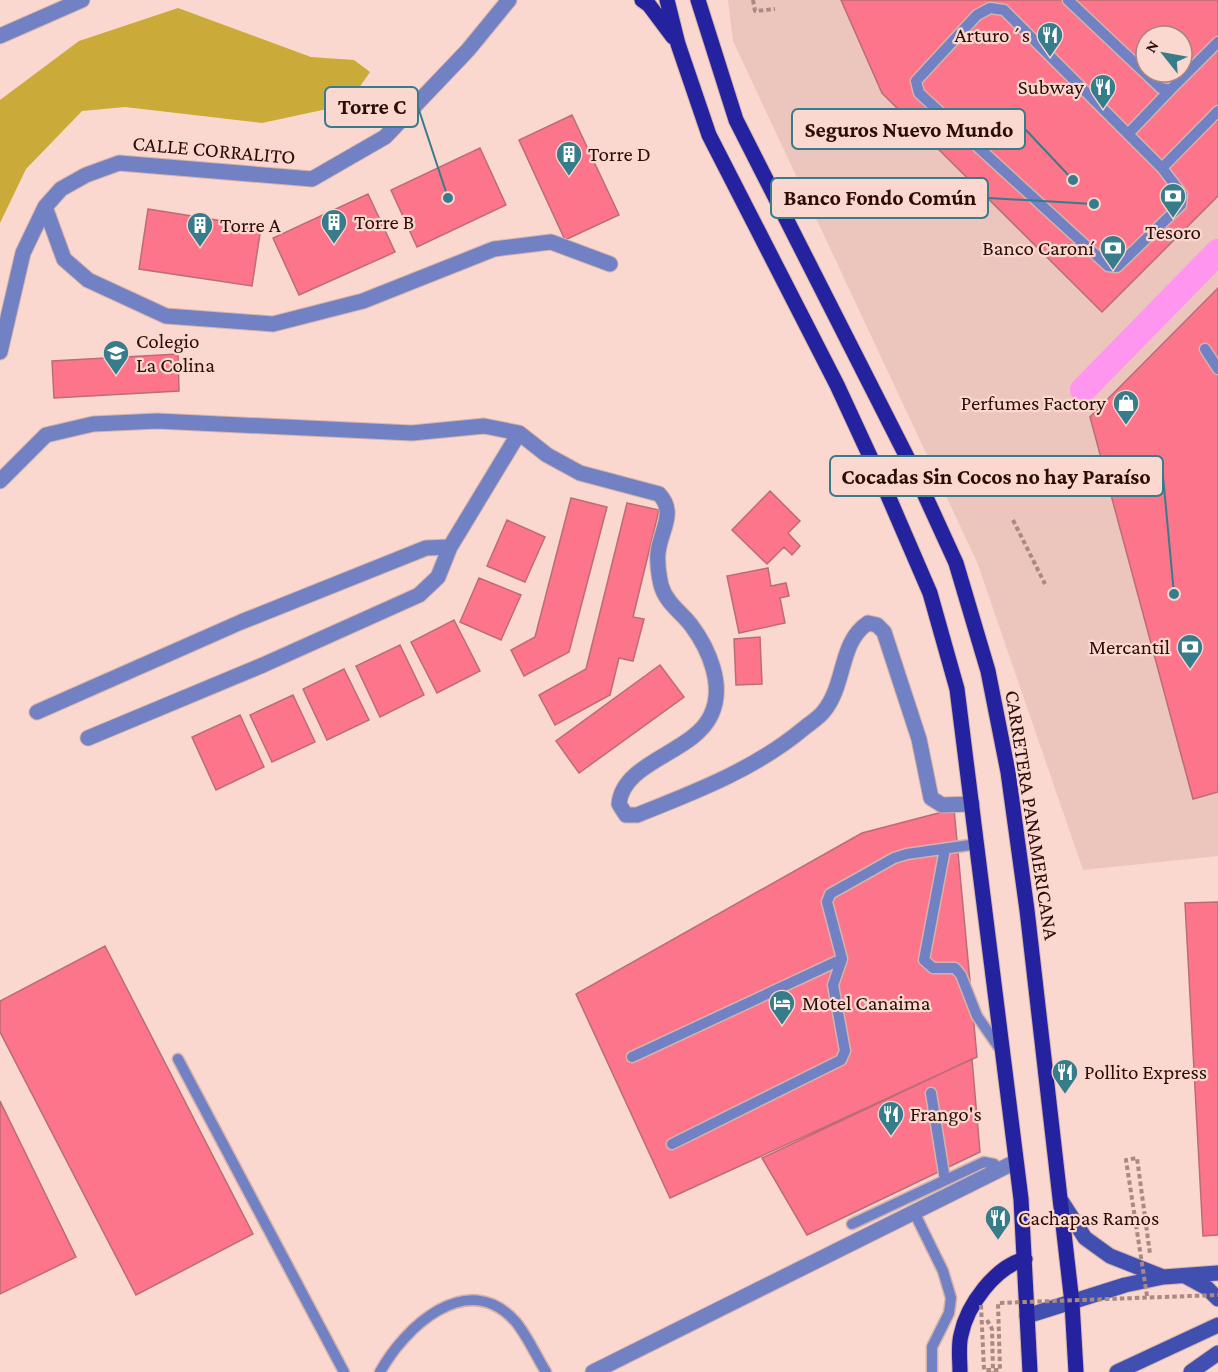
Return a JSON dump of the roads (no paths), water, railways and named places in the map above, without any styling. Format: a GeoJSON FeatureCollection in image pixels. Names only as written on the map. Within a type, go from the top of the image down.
{"type":"FeatureCollection","features":[{"type":"Feature","properties":{"kind":"main road"},"geometry":{"type":"LineString","coordinates":[[642,0],[649,5],[678,44]]}},
{"type":"Feature","properties":{"kind":"main road"},"geometry":{"type":"LineString","coordinates":[[667,0],[678,44],[709,135],[837,385],[930,593],[957,689],[1021,1199],[1030,1372]]}},
{"type":"Feature","properties":{"kind":"main road","name":"CARRETERA PANAMERICANA"},"geometry":{"type":"LineString","coordinates":[[696,0],[736,120],[913,469],[956,563],[988,671],[1008,772],[1062,1202],[1076,1372]]}},
{"type":"Feature","properties":{"kind":"main road"},"geometry":{"type":"LineString","coordinates":[[960,1372],[960,1337],[966,1317],[992,1280],[1014,1262],[1024,1259]]}},
{"type":"Feature","properties":{"kind":"street"},"geometry":{"type":"LineString","coordinates":[[0,36],[82,0]]}},
{"type":"Feature","properties":{"kind":"street","name":"CALLE CORRALITO"},"geometry":{"type":"LineString","coordinates":[[0,352],[23,253],[45,207],[62,189],[86,175],[119,163],[312,180],[385,137],[468,50],[509,0]]}},
{"type":"Feature","properties":{"kind":"street"},"geometry":{"type":"LineString","coordinates":[[45,207],[64,259],[88,280],[166,316],[273,324],[363,301],[494,249],[551,242],[610,264]]}},
{"type":"Feature","properties":{"kind":"street"},"geometry":{"type":"LineString","coordinates":[[0,481],[46,435],[93,424],[157,422],[412,433],[484,426],[519,433],[547,455],[580,473],[659,494],[667,502],[669,511],[658,553],[661,586],[675,610],[690,624],[714,669],[716,697],[708,721],[703,729],[629,780],[620,792],[619,804],[626,815],[637,815],[706,788],[787,742],[824,711],[837,688],[856,631],[868,623],[877,625],[884,632],[919,739],[931,798],[942,805],[972,804]]}},
{"type":"Feature","properties":{"kind":"street"},"geometry":{"type":"LineString","coordinates":[[88,738],[263,665],[419,595],[438,577],[450,547],[519,433]]}},
{"type":"Feature","properties":{"kind":"street"},"geometry":{"type":"LineString","coordinates":[[37,712],[241,622],[426,548],[450,547]]}},
{"type":"Feature","properties":{"kind":"street"},"geometry":{"type":"LineString","coordinates":[[593,1372],[1015,1162]]}},
{"type":"Feature","properties":{"kind":"street"},"geometry":{"type":"LineString","coordinates":[[1062,1202],[1085,1238],[1110,1256],[1163,1277]]}},
{"type":"Feature","properties":{"kind":"street"},"geometry":{"type":"LineString","coordinates":[[1027,1316],[1125,1285],[1163,1277],[1218,1273]]}},
{"type":"Feature","properties":{"kind":"street"},"geometry":{"type":"LineString","coordinates":[[1185,1276],[1208,1288],[1218,1297]]}},
{"type":"Feature","properties":{"kind":"street"},"geometry":{"type":"LineString","coordinates":[[1117,1372],[1218,1325]]}},
{"type":"Feature","properties":{"kind":"street"},"geometry":{"type":"LineString","coordinates":[[1191,1372],[1218,1353]]}},
{"type":"Feature","properties":{"kind":"lane"},"geometry":{"type":"LineString","coordinates":[[990,8],[1005,10],[1162,168],[1182,194],[1181,205],[1117,267],[1108,266],[919,93],[916,81],[977,15],[999,0]]}},
{"type":"Feature","properties":{"kind":"lane"},"geometry":{"type":"LineString","coordinates":[[1068,0],[1161,88],[1170,90]]}},
{"type":"Feature","properties":{"kind":"lane"},"geometry":{"type":"LineString","coordinates":[[1128,134],[1218,42]]}},
{"type":"Feature","properties":{"kind":"lane"},"geometry":{"type":"LineString","coordinates":[[1162,168],[1218,111]]}},
{"type":"Feature","properties":{"kind":"lane"},"geometry":{"type":"LineString","coordinates":[[1204,350],[1218,369]]}},
{"type":"Feature","properties":{"kind":"lane"},"geometry":{"type":"LineString","coordinates":[[672,1144],[841,1060],[844,1051],[833,985],[842,959],[827,902],[830,894],[894,858],[977,844]]}},
{"type":"Feature","properties":{"kind":"lane"},"geometry":{"type":"LineString","coordinates":[[945,849],[924,960],[933,968],[955,968],[961,975],[977,1016],[1003,1052]]}},
{"type":"Feature","properties":{"kind":"lane"},"geometry":{"type":"LineString","coordinates":[[632,1057],[842,959]]}},
{"type":"Feature","properties":{"kind":"lane"},"geometry":{"type":"LineString","coordinates":[[178,1059],[344,1372]]}},
{"type":"Feature","properties":{"kind":"lane"},"geometry":{"type":"LineString","coordinates":[[932,1093],[945,1180]]}},
{"type":"Feature","properties":{"kind":"lane"},"geometry":{"type":"LineString","coordinates":[[852,1224],[984,1162],[994,1164],[999,1170]]}},
{"type":"Feature","properties":{"kind":"lane"},"geometry":{"type":"LineString","coordinates":[[914,1212],[944,1271],[951,1298],[949,1313],[932,1347],[932,1372]]}},
{"type":"Feature","properties":{"kind":"lane"},"geometry":{"type":"LineString","coordinates":[[380,1372],[391,1352],[406,1334],[440,1308],[466,1300],[491,1305],[515,1322],[546,1372]]}},
{"type":"Feature","properties":{"kind":"waterway"},"geometry":{"type":"LineString","coordinates":[[1083,390],[1218,252]]}},
{"type":"Feature","properties":{"kind":"place","name":"Arturo´s"},"geometry":{"type":"Point","coordinates":[1050,58]}},
{"type":"Feature","properties":{"kind":"place","name":"Subway"},"geometry":{"type":"Point","coordinates":[1103,110]}},
{"type":"Feature","properties":{"kind":"place","name":"Torre D"},"geometry":{"type":"Point","coordinates":[569,177]}},
{"type":"Feature","properties":{"kind":"place","name":"Seguros Nuevo Mundo"},"geometry":{"type":"Point","coordinates":[1073,180]}},
{"type":"Feature","properties":{"kind":"place","name":"Torre C"},"geometry":{"type":"Point","coordinates":[448,198]}},
{"type":"Feature","properties":{"kind":"place","name":"Banco Fondo Común"},"geometry":{"type":"Point","coordinates":[1094,204]}},
{"type":"Feature","properties":{"kind":"place","name":"Tesoro"},"geometry":{"type":"Point","coordinates":[1173,219]}},
{"type":"Feature","properties":{"kind":"place","name":"Torre B"},"geometry":{"type":"Point","coordinates":[334,245]}},
{"type":"Feature","properties":{"kind":"place","name":"Torre A"},"geometry":{"type":"Point","coordinates":[200,248]}},
{"type":"Feature","properties":{"kind":"place","name":"Banco Caroní"},"geometry":{"type":"Point","coordinates":[1113,271]}},
{"type":"Feature","properties":{"kind":"place","name":"Colegio La Colina"},"geometry":{"type":"Point","coordinates":[116,376]}},
{"type":"Feature","properties":{"kind":"place","name":"Perfumes Factory"},"geometry":{"type":"Point","coordinates":[1126,426]}},
{"type":"Feature","properties":{"kind":"place","name":"Cocadas Sin Cocos no hay Paraíso"},"geometry":{"type":"Point","coordinates":[1174,594]}},
{"type":"Feature","properties":{"kind":"place","name":"Mercantil"},"geometry":{"type":"Point","coordinates":[1190,670]}},
{"type":"Feature","properties":{"kind":"place","name":"Motel Canaima"},"geometry":{"type":"Point","coordinates":[782,1026]}},
{"type":"Feature","properties":{"kind":"place","name":"Pollito Express"},"geometry":{"type":"Point","coordinates":[1065,1095]}},
{"type":"Feature","properties":{"kind":"place","name":"Frango's"},"geometry":{"type":"Point","coordinates":[891,1137]}},
{"type":"Feature","properties":{"kind":"place","name":"Cachapas Ramos"},"geometry":{"type":"Point","coordinates":[998,1241]}}]}
